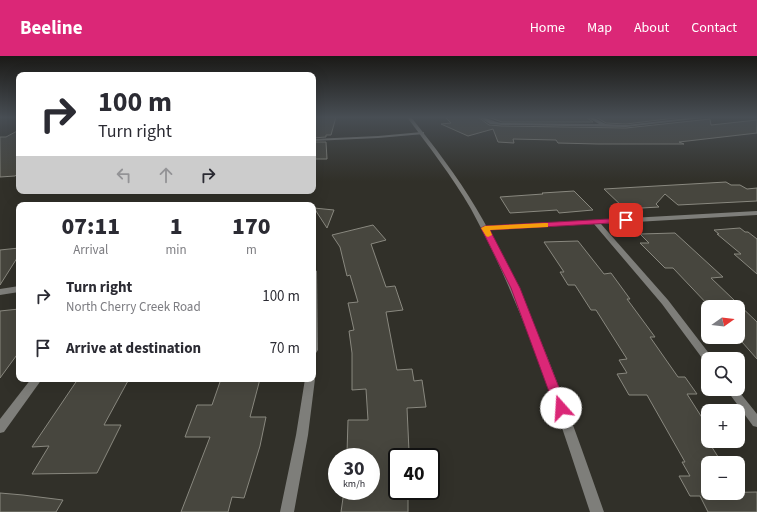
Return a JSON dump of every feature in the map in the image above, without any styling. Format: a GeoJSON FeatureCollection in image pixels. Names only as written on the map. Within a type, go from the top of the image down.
{"type":"FeatureCollection","features":[{"type":"Feature","properties":{"kind":"street"},"geometry":{"type":"LineString","coordinates":[[316,140],[350,138]]}},
{"type":"Feature","properties":{"kind":"street"},"geometry":{"type":"LineString","coordinates":[[426,138],[445,163],[485,228],[515,288],[551,378],[597,512]]}},
{"type":"Feature","properties":{"kind":"street"},"geometry":{"type":"LineString","coordinates":[[485,228],[757,213]]}},
{"type":"Feature","properties":{"kind":"street"},"geometry":{"type":"LineString","coordinates":[[749,214],[757,219]]}},
{"type":"Feature","properties":{"kind":"street"},"geometry":{"type":"LineString","coordinates":[[596,222],[665,302],[703,352]]}},
{"type":"Feature","properties":{"kind":"street"},"geometry":{"type":"LineString","coordinates":[[0,292],[16,290]]}},
{"type":"Feature","properties":{"kind":"street"},"geometry":{"type":"LineString","coordinates":[[0,428],[35,382]]}},
{"type":"Feature","properties":{"kind":"street"},"geometry":{"type":"LineString","coordinates":[[287,512],[302,435],[310,382]]}},
{"type":"Feature","properties":{"kind":"street"},"geometry":{"type":"LineString","coordinates":[[737,396],[757,422]]}},
{"type":"Feature","properties":{"kind":"building"},"geometry":{"type":"Polygon","coordinates":[[[0,138],[16,138],[16,175],[0,177],[0,138]]]}},
{"type":"Feature","properties":{"kind":"building"},"geometry":{"type":"Polygon","coordinates":[[[497,138],[711,138],[679,142],[684,144],[558,143],[556,140],[513,139],[514,143],[498,142],[497,138]]]}},
{"type":"Feature","properties":{"kind":"building"},"geometry":{"type":"Polygon","coordinates":[[[316,142],[326,142],[327,159],[316,159],[316,142]]]}},
{"type":"Feature","properties":{"kind":"building"},"geometry":{"type":"Polygon","coordinates":[[[726,182],[731,185],[740,185],[747,189],[757,188],[757,201],[678,205],[665,194],[656,204],[659,207],[625,209],[604,189],[726,182]]]}},
{"type":"Feature","properties":{"kind":"building"},"geometry":{"type":"Polygon","coordinates":[[[574,191],[593,210],[559,213],[557,210],[510,213],[500,197],[543,194],[542,193],[574,191]]]}},
{"type":"Feature","properties":{"kind":"building"},"geometry":{"type":"Polygon","coordinates":[[[316,208],[334,210],[327,228],[316,211],[316,208]]]}},
{"type":"Feature","properties":{"kind":"building"},"geometry":{"type":"Polygon","coordinates":[[[373,225],[386,240],[371,244],[386,287],[395,286],[403,310],[386,312],[397,370],[412,369],[414,381],[422,380],[426,407],[407,408],[409,448],[388,448],[388,500],[408,500],[408,512],[341,512],[343,500],[380,500],[380,448],[347,448],[348,420],[368,420],[366,389],[352,390],[352,353],[349,331],[354,330],[348,303],[358,302],[350,275],[347,276],[340,247],[332,235],[373,225]]]}},
{"type":"Feature","properties":{"kind":"building"},"geometry":{"type":"Polygon","coordinates":[[[740,228],[757,239],[757,274],[734,254],[741,254],[714,230],[740,228]]]}},
{"type":"Feature","properties":{"kind":"building"},"geometry":{"type":"Polygon","coordinates":[[[675,233],[723,277],[711,278],[734,300],[703,300],[673,268],[665,268],[640,243],[649,243],[640,234],[675,233]]]}},
{"type":"Feature","properties":{"kind":"building"},"geometry":{"type":"Polygon","coordinates":[[[578,241],[604,274],[611,273],[630,299],[627,299],[655,337],[650,337],[678,377],[685,377],[697,394],[687,394],[701,416],[701,448],[712,448],[718,456],[701,456],[701,498],[700,496],[690,496],[679,476],[690,476],[682,462],[685,462],[647,395],[629,395],[617,374],[627,373],[619,360],[627,359],[596,310],[591,310],[575,285],[568,285],[560,272],[564,272],[544,242],[578,241]]]}},
{"type":"Feature","properties":{"kind":"building"},"geometry":{"type":"Polygon","coordinates":[[[16,248],[16,260],[0,285],[0,250],[16,248]]]}},
{"type":"Feature","properties":{"kind":"building"},"geometry":{"type":"Polygon","coordinates":[[[16,309],[16,356],[0,378],[0,311],[16,309]]]}},
{"type":"Feature","properties":{"kind":"building"},"geometry":{"type":"Polygon","coordinates":[[[745,311],[757,322],[757,359],[744,344],[745,344],[745,311]]]}},
{"type":"Feature","properties":{"kind":"building"},"geometry":{"type":"Polygon","coordinates":[[[76,382],[127,382],[104,425],[121,425],[97,473],[32,474],[49,446],[32,447],[76,382]]]}},
{"type":"Feature","properties":{"kind":"building"},"geometry":{"type":"Polygon","coordinates":[[[220,382],[259,382],[250,417],[266,417],[260,446],[244,498],[232,497],[228,512],[181,512],[210,437],[185,437],[197,405],[212,405],[220,382]]]}},
{"type":"Feature","properties":{"kind":"building"},"geometry":{"type":"Polygon","coordinates":[[[745,492],[757,492],[757,512],[708,512],[702,500],[745,500],[745,492]]]}},
{"type":"Feature","properties":{"kind":"building"},"geometry":{"type":"Polygon","coordinates":[[[0,493],[63,500],[56,512],[0,512],[0,493]]]}},
{"type":"Feature","properties":{"kind":"slow traffic"},"geometry":{"type":"LineString","coordinates":[[488,235],[485,228],[545,225]]}},
{"type":"Feature","properties":{"kind":"route"},"geometry":{"type":"LineString","coordinates":[[561,408],[551,378],[515,288],[485,228],[626,220]]}}]}
